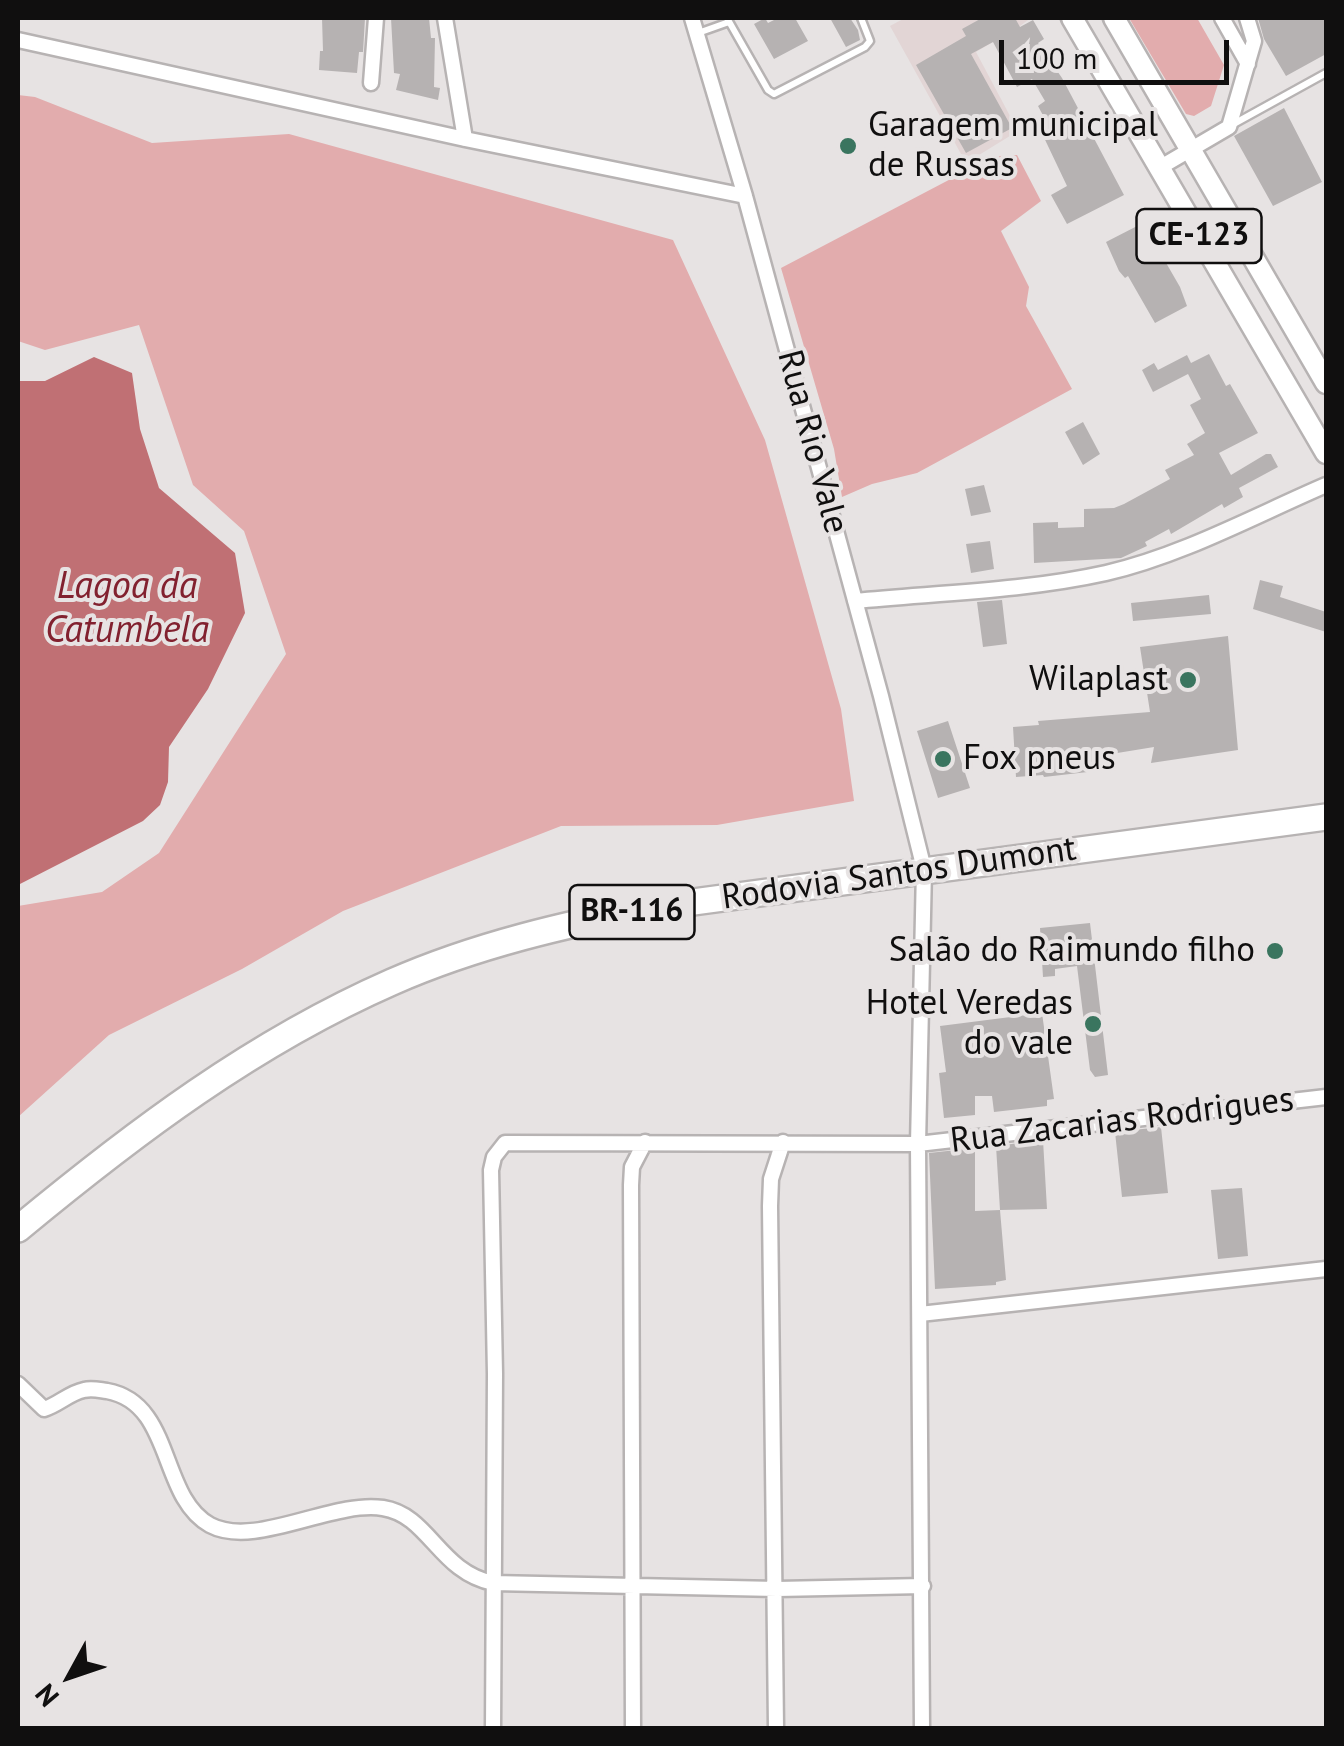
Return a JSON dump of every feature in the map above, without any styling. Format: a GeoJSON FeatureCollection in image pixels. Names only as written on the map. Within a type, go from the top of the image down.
{"type":"FeatureCollection","features":[{"type":"Feature","properties":{"kind":"highway","name":"Rodovia Santos Dumont"},"geometry":{"type":"LineString","coordinates":[[18,1229],[104,1158],[228,1068],[396,980],[564,925],[656,907],[1326,817]]}},
{"type":"Feature","properties":{"kind":"main road","name":"CE-123"},"geometry":{"type":"LineString","coordinates":[[1072,18],[1326,453]]}},
{"type":"Feature","properties":{"kind":"main road","name":"CE-123"},"geometry":{"type":"LineString","coordinates":[[1114,18],[1326,383]]}},
{"type":"Feature","properties":{"kind":"street"},"geometry":{"type":"LineString","coordinates":[[370,84],[376,18]]}},
{"type":"Feature","properties":{"kind":"street"},"geometry":{"type":"LineString","coordinates":[[444,18],[464,139]]}},
{"type":"Feature","properties":{"kind":"street","name":"Rua Rio Vale"},"geometry":{"type":"LineString","coordinates":[[692,18],[745,196],[924,870],[918,1144],[922,1728]]}},
{"type":"Feature","properties":{"kind":"street"},"geometry":{"type":"LineString","coordinates":[[1222,18],[1248,64]]}},
{"type":"Feature","properties":{"kind":"street"},"geometry":{"type":"LineString","coordinates":[[1159,168],[1229,127],[1254,34],[1247,18]]}},
{"type":"Feature","properties":{"kind":"street"},"geometry":{"type":"LineString","coordinates":[[18,40],[464,139],[745,196]]}},
{"type":"Feature","properties":{"kind":"street"},"geometry":{"type":"LineString","coordinates":[[855,600],[1058,582],[1106,572],[1155,559],[1326,485]]}},
{"type":"Feature","properties":{"kind":"street","name":"Rua Zacarias Rodrigues"},"geometry":{"type":"LineString","coordinates":[[493,1583],[495,1374],[491,1170],[494,1157],[505,1142],[918,1144],[1326,1097]]}},
{"type":"Feature","properties":{"kind":"street"},"geometry":{"type":"LineString","coordinates":[[634,1728],[631,1184],[632,1168],[645,1142]]}},
{"type":"Feature","properties":{"kind":"street"},"geometry":{"type":"LineString","coordinates":[[776,1728],[770,1206],[772,1179],[783,1142]]}},
{"type":"Feature","properties":{"kind":"street"},"geometry":{"type":"LineString","coordinates":[[920,1314],[1326,1270]]}},
{"type":"Feature","properties":{"kind":"street"},"geometry":{"type":"LineString","coordinates":[[18,1384],[44,1410],[89,1388],[116,1393],[134,1404],[162,1443],[185,1498],[212,1526],[240,1531],[360,1508],[379,1508],[404,1514],[462,1572],[493,1583],[777,1589],[923,1586]]}},
{"type":"Feature","properties":{"kind":"street"},"geometry":{"type":"LineString","coordinates":[[493,1583],[493,1728]]}},
{"type":"Feature","properties":{"kind":"lane"},"geometry":{"type":"LineString","coordinates":[[696,34],[728,20],[774,94],[865,47],[870,33],[861,18]]}},
{"type":"Feature","properties":{"kind":"lane"},"geometry":{"type":"LineString","coordinates":[[1229,127],[1326,73]]}},
{"type":"Feature","properties":{"kind":"shaded area"},"geometry":{"type":"Polygon","coordinates":[[[905,18],[1027,18],[976,52],[1018,131],[966,163],[890,26],[905,18]]]}},
{"type":"Feature","properties":{"kind":"shaded area"},"geometry":{"type":"Polygon","coordinates":[[[1129,18],[1197,18],[1224,65],[1211,106],[1194,116],[1186,114],[1129,18]]]}},
{"type":"Feature","properties":{"kind":"shaded area"},"geometry":{"type":"Polygon","coordinates":[[[18,95],[35,97],[152,143],[289,134],[673,240],[765,440],[841,709],[854,801],[717,825],[561,826],[343,911],[242,969],[109,1035],[18,1117],[18,906],[102,892],[159,853],[286,654],[244,531],[193,485],[139,325],[45,350],[18,341],[18,95]]]}},
{"type":"Feature","properties":{"kind":"shaded area"},"geometry":{"type":"Polygon","coordinates":[[[1017,155],[1041,201],[1001,231],[1029,287],[1026,306],[1072,389],[917,473],[872,484],[842,497],[834,449],[781,268],[964,172],[1000,156],[1017,155]]]}},
{"type":"Feature","properties":{"kind":"water","name":"Lagoa da Catumbela"},"geometry":{"type":"Polygon","coordinates":[[[94,357],[132,373],[140,429],[159,488],[235,553],[245,613],[208,689],[169,747],[168,782],[160,805],[143,821],[18,885],[18,381],[45,381],[94,357]]]}},
{"type":"Feature","properties":{"kind":"building"},"geometry":{"type":"Polygon","coordinates":[[[322,18],[365,18],[357,73],[319,70],[322,18]]]}},
{"type":"Feature","properties":{"kind":"building"},"geometry":{"type":"Polygon","coordinates":[[[391,18],[429,18],[431,38],[435,38],[434,87],[440,88],[438,100],[396,90],[400,74],[394,73],[391,18]]]}},
{"type":"Feature","properties":{"kind":"building"},"geometry":{"type":"Polygon","coordinates":[[[765,18],[768,23],[778,18],[795,18],[808,41],[774,59],[754,24],[765,18]]]}},
{"type":"Feature","properties":{"kind":"building"},"geometry":{"type":"Polygon","coordinates":[[[830,18],[850,18],[860,40],[846,47],[830,18]]]}},
{"type":"Feature","properties":{"kind":"building"},"geometry":{"type":"Polygon","coordinates":[[[982,18],[1015,18],[1020,27],[1033,20],[1044,39],[1038,43],[1062,78],[1124,195],[1067,224],[1051,195],[1067,186],[1038,125],[1046,121],[1038,106],[1045,101],[1032,79],[1017,87],[993,42],[971,54],[1012,128],[966,153],[916,65],[966,36],[962,29],[982,18]]]}},
{"type":"Feature","properties":{"kind":"building"},"geometry":{"type":"Polygon","coordinates":[[[1258,18],[1326,18],[1326,54],[1286,76],[1264,39],[1258,18]]]}},
{"type":"Feature","properties":{"kind":"building"},"geometry":{"type":"Polygon","coordinates":[[[1284,108],[1322,182],[1273,206],[1234,136],[1284,108]]]}},
{"type":"Feature","properties":{"kind":"building"},"geometry":{"type":"Polygon","coordinates":[[[1143,223],[1187,306],[1155,323],[1128,276],[1125,278],[1119,271],[1106,242],[1143,223]]]}},
{"type":"Feature","properties":{"kind":"building"},"geometry":{"type":"Polygon","coordinates":[[[1209,354],[1258,433],[1219,453],[1231,475],[1266,454],[1271,454],[1278,467],[1239,488],[1243,497],[1224,508],[1222,504],[1171,534],[1169,529],[1145,542],[1147,546],[1121,558],[1034,563],[1033,523],[1058,522],[1058,528],[1084,527],[1084,509],[1124,504],[1170,479],[1165,470],[1194,455],[1187,444],[1205,433],[1190,405],[1201,399],[1188,374],[1153,392],[1142,370],[1154,363],[1158,370],[1187,355],[1191,363],[1209,354]]]}},
{"type":"Feature","properties":{"kind":"building"},"geometry":{"type":"Polygon","coordinates":[[[1083,422],[1100,454],[1083,465],[1065,432],[1083,422]]]}},
{"type":"Feature","properties":{"kind":"building"},"geometry":{"type":"Polygon","coordinates":[[[984,485],[991,512],[971,516],[965,489],[984,485]]]}},
{"type":"Feature","properties":{"kind":"building"},"geometry":{"type":"Polygon","coordinates":[[[990,541],[994,569],[971,573],[966,544],[990,541]]]}},
{"type":"Feature","properties":{"kind":"building"},"geometry":{"type":"Polygon","coordinates":[[[1260,580],[1283,586],[1280,597],[1326,612],[1326,632],[1253,609],[1260,580]]]}},
{"type":"Feature","properties":{"kind":"building"},"geometry":{"type":"Polygon","coordinates":[[[1209,595],[1211,614],[1133,621],[1131,603],[1209,595]]]}},
{"type":"Feature","properties":{"kind":"building"},"geometry":{"type":"Polygon","coordinates":[[[1002,600],[1007,644],[983,647],[977,602],[1002,600]]]}},
{"type":"Feature","properties":{"kind":"building","name":"Wilaplast"},"geometry":{"type":"Polygon","coordinates":[[[1228,636],[1238,750],[1151,763],[1154,747],[1105,755],[1105,770],[1016,777],[1013,727],[1039,725],[1038,721],[1150,712],[1140,647],[1228,636]]]}},
{"type":"Feature","properties":{"kind":"building","name":"Fox pneus"},"geometry":{"type":"Polygon","coordinates":[[[948,721],[970,788],[938,798],[917,731],[948,721]]]}},
{"type":"Feature","properties":{"kind":"building","name":"Hotel Veredas do vale"},"geometry":{"type":"Polygon","coordinates":[[[1090,923],[1108,1075],[1095,1077],[1090,1070],[1077,966],[1055,969],[1055,976],[1043,977],[1040,928],[1090,923]]]}},
{"type":"Feature","properties":{"kind":"building"},"geometry":{"type":"Polygon","coordinates":[[[1042,1013],[1054,1099],[1047,1100],[1047,1106],[994,1112],[992,1096],[975,1096],[975,1115],[944,1118],[939,1073],[946,1072],[940,1026],[1042,1013]]]}},
{"type":"Feature","properties":{"kind":"building"},"geometry":{"type":"Polygon","coordinates":[[[1161,1127],[1168,1193],[1122,1197],[1115,1132],[1161,1127]]]}},
{"type":"Feature","properties":{"kind":"building"},"geometry":{"type":"Polygon","coordinates":[[[1043,1140],[1047,1209],[1000,1210],[996,1146],[1043,1140]]]}},
{"type":"Feature","properties":{"kind":"building"},"geometry":{"type":"Polygon","coordinates":[[[975,1148],[975,1211],[1000,1210],[1006,1280],[996,1285],[935,1289],[929,1153],[975,1148]]]}},
{"type":"Feature","properties":{"kind":"building"},"geometry":{"type":"Polygon","coordinates":[[[1242,1188],[1248,1256],[1218,1259],[1211,1190],[1242,1188]]]}},
{"type":"Feature","properties":{"kind":"place","name":"Garagem municipal de Russas"},"geometry":{"type":"Point","coordinates":[848,146]}},
{"type":"Feature","properties":{"kind":"place","name":"Wilaplast"},"geometry":{"type":"Point","coordinates":[1188,680]}},
{"type":"Feature","properties":{"kind":"place","name":"Fox pneus"},"geometry":{"type":"Point","coordinates":[943,759]}},
{"type":"Feature","properties":{"kind":"place","name":"Salão do Raimundo filho"},"geometry":{"type":"Point","coordinates":[1275,951]}},
{"type":"Feature","properties":{"kind":"place","name":"Hotel Veredas do vale"},"geometry":{"type":"Point","coordinates":[1093,1024]}}]}
